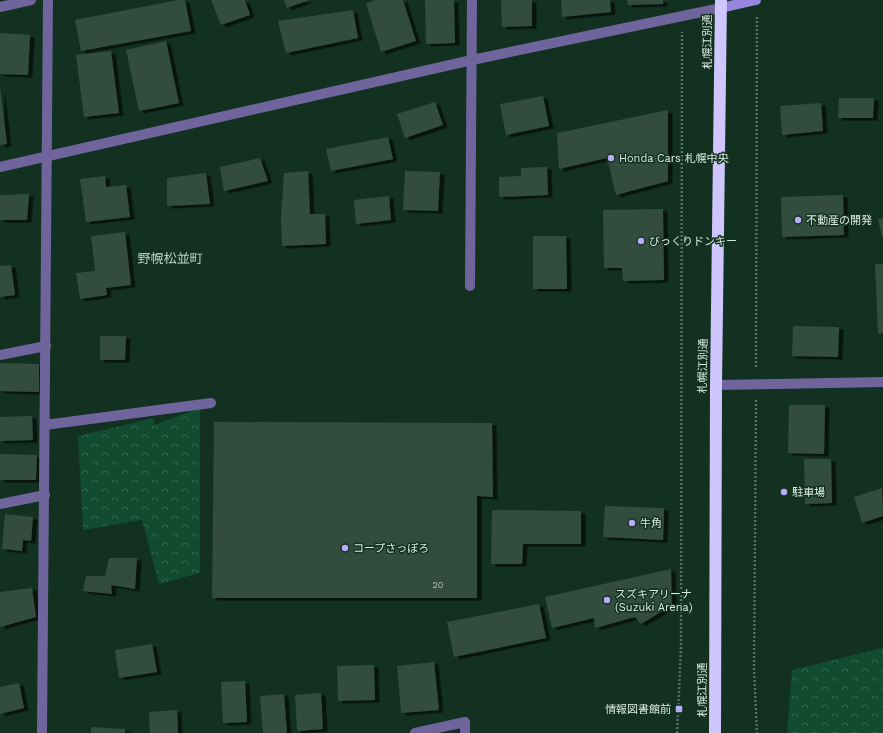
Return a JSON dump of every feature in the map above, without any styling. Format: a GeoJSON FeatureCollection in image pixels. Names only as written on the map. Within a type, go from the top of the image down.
{"type":"FeatureCollection","features":[{"type":"Feature","properties":{"kind":"highway","name":"札幌江別通"},"geometry":{"type":"LineString","coordinates":[[715,733],[716,385],[721,4]]}},
{"type":"Feature","properties":{"kind":"street"},"geometry":{"type":"LineString","coordinates":[[0,7],[31,0]]}},
{"type":"Feature","properties":{"kind":"street"},"geometry":{"type":"LineString","coordinates":[[42,733],[48,0]]}},
{"type":"Feature","properties":{"kind":"street"},"geometry":{"type":"LineString","coordinates":[[470,286],[472,0]]}},
{"type":"Feature","properties":{"kind":"street"},"geometry":{"type":"LineString","coordinates":[[0,167],[472,60],[682,16],[721,4],[756,0]]}},
{"type":"Feature","properties":{"kind":"street"},"geometry":{"type":"LineString","coordinates":[[0,355],[46,346]]}},
{"type":"Feature","properties":{"kind":"street"},"geometry":{"type":"LineString","coordinates":[[716,385],[883,382]]}},
{"type":"Feature","properties":{"kind":"street"},"geometry":{"type":"LineString","coordinates":[[45,425],[211,403]]}},
{"type":"Feature","properties":{"kind":"street"},"geometry":{"type":"LineString","coordinates":[[0,504],[45,494]]}},
{"type":"Feature","properties":{"kind":"street"},"geometry":{"type":"LineString","coordinates":[[415,733],[466,722],[465,733]]}},
{"type":"Feature","properties":{"kind":"path"},"geometry":{"type":"LineString","coordinates":[[677,733],[681,648],[682,16]]}},
{"type":"Feature","properties":{"kind":"green space"},"geometry":{"type":"Polygon","coordinates":[[[200,408],[200,573],[159,584],[142,520],[83,530],[78,436],[154,418],[154,425],[200,408]]]}},
{"type":"Feature","properties":{"kind":"green space"},"geometry":{"type":"Polygon","coordinates":[[[883,648],[883,733],[787,733],[792,670],[883,648]]]}},
{"type":"Feature","properties":{"kind":"building"},"geometry":{"type":"Polygon","coordinates":[[[178,0],[185,0],[191,31],[81,51],[75,20],[178,0]]]}},
{"type":"Feature","properties":{"kind":"building"},"geometry":{"type":"Polygon","coordinates":[[[211,0],[245,0],[250,15],[221,25],[211,0]]]}},
{"type":"Feature","properties":{"kind":"building"},"geometry":{"type":"Polygon","coordinates":[[[284,0],[309,0],[287,8],[284,0]]]}},
{"type":"Feature","properties":{"kind":"building"},"geometry":{"type":"Polygon","coordinates":[[[376,0],[403,0],[416,41],[381,52],[366,3],[376,0]]]}},
{"type":"Feature","properties":{"kind":"building"},"geometry":{"type":"Polygon","coordinates":[[[425,0],[454,0],[455,43],[426,44],[425,0]]]}},
{"type":"Feature","properties":{"kind":"building"},"geometry":{"type":"Polygon","coordinates":[[[501,0],[532,0],[532,26],[502,27],[501,0]]]}},
{"type":"Feature","properties":{"kind":"building"},"geometry":{"type":"Polygon","coordinates":[[[561,0],[610,0],[611,12],[562,17],[561,0]]]}},
{"type":"Feature","properties":{"kind":"building"},"geometry":{"type":"Polygon","coordinates":[[[627,0],[663,0],[663,4],[628,5],[627,0]]]}},
{"type":"Feature","properties":{"kind":"building"},"geometry":{"type":"Polygon","coordinates":[[[353,10],[358,38],[286,53],[278,21],[353,10]]]}},
{"type":"Feature","properties":{"kind":"building"},"geometry":{"type":"Polygon","coordinates":[[[0,33],[30,35],[28,75],[0,74],[0,33]]]}},
{"type":"Feature","properties":{"kind":"building"},"geometry":{"type":"Polygon","coordinates":[[[166,41],[179,103],[139,111],[126,50],[166,41]]]}},
{"type":"Feature","properties":{"kind":"building"},"geometry":{"type":"Polygon","coordinates":[[[111,51],[119,113],[84,117],[76,55],[111,51]]]}},
{"type":"Feature","properties":{"kind":"building"},"geometry":{"type":"Polygon","coordinates":[[[0,87],[7,144],[0,145],[0,87]]]}},
{"type":"Feature","properties":{"kind":"building"},"geometry":{"type":"Polygon","coordinates":[[[543,96],[549,126],[506,135],[500,104],[543,96]]]}},
{"type":"Feature","properties":{"kind":"building"},"geometry":{"type":"Polygon","coordinates":[[[839,98],[874,98],[873,118],[838,118],[839,98]]]}},
{"type":"Feature","properties":{"kind":"building"},"geometry":{"type":"Polygon","coordinates":[[[435,102],[443,125],[405,138],[397,114],[435,102]]]}},
{"type":"Feature","properties":{"kind":"building"},"geometry":{"type":"Polygon","coordinates":[[[821,103],[823,131],[782,135],[780,106],[821,103]]]}},
{"type":"Feature","properties":{"kind":"building"},"geometry":{"type":"Polygon","coordinates":[[[668,110],[668,181],[616,195],[607,158],[559,169],[557,133],[668,110]]]}},
{"type":"Feature","properties":{"kind":"building"},"geometry":{"type":"Polygon","coordinates":[[[388,137],[393,159],[331,171],[326,149],[388,137]]]}},
{"type":"Feature","properties":{"kind":"building"},"geometry":{"type":"Polygon","coordinates":[[[260,158],[268,181],[224,191],[220,167],[260,158]]]}},
{"type":"Feature","properties":{"kind":"building"},"geometry":{"type":"Polygon","coordinates":[[[547,167],[548,195],[499,197],[499,177],[521,176],[521,168],[547,167]]]}},
{"type":"Feature","properties":{"kind":"building"},"geometry":{"type":"Polygon","coordinates":[[[308,171],[310,214],[325,214],[326,244],[282,246],[281,216],[284,173],[308,171]]]}},
{"type":"Feature","properties":{"kind":"building"},"geometry":{"type":"Polygon","coordinates":[[[405,171],[440,172],[438,211],[403,210],[405,171]]]}},
{"type":"Feature","properties":{"kind":"building"},"geometry":{"type":"Polygon","coordinates":[[[206,173],[210,204],[167,206],[167,178],[206,173]]]}},
{"type":"Feature","properties":{"kind":"building"},"geometry":{"type":"Polygon","coordinates":[[[105,176],[106,187],[126,185],[130,217],[86,222],[80,179],[105,176]]]}},
{"type":"Feature","properties":{"kind":"building"},"geometry":{"type":"Polygon","coordinates":[[[29,194],[27,220],[0,220],[0,195],[29,194]]]}},
{"type":"Feature","properties":{"kind":"building"},"geometry":{"type":"Polygon","coordinates":[[[843,195],[844,235],[782,237],[781,197],[843,195]]]}},
{"type":"Feature","properties":{"kind":"building"},"geometry":{"type":"Polygon","coordinates":[[[389,196],[391,220],[356,224],[354,200],[389,196]]]}},
{"type":"Feature","properties":{"kind":"building"},"geometry":{"type":"Polygon","coordinates":[[[663,209],[664,280],[623,281],[622,268],[604,268],[603,210],[663,209]]]}},
{"type":"Feature","properties":{"kind":"building"},"geometry":{"type":"Polygon","coordinates":[[[883,218],[883,237],[882,237],[878,219],[883,218]]]}},
{"type":"Feature","properties":{"kind":"building"},"geometry":{"type":"Polygon","coordinates":[[[125,232],[131,285],[106,288],[107,295],[80,299],[76,273],[95,271],[91,236],[125,232]]]}},
{"type":"Feature","properties":{"kind":"building"},"geometry":{"type":"Polygon","coordinates":[[[533,236],[566,236],[567,289],[533,289],[533,236]]]}},
{"type":"Feature","properties":{"kind":"building"},"geometry":{"type":"Polygon","coordinates":[[[875,264],[883,264],[883,333],[878,334],[875,264]]]}},
{"type":"Feature","properties":{"kind":"building"},"geometry":{"type":"Polygon","coordinates":[[[11,265],[15,295],[0,297],[0,266],[11,265]]]}},
{"type":"Feature","properties":{"kind":"building"},"geometry":{"type":"Polygon","coordinates":[[[793,326],[839,327],[838,357],[792,356],[793,326]]]}},
{"type":"Feature","properties":{"kind":"building"},"geometry":{"type":"Polygon","coordinates":[[[100,336],[126,336],[125,360],[100,360],[100,336]]]}},
{"type":"Feature","properties":{"kind":"building"},"geometry":{"type":"Polygon","coordinates":[[[0,363],[39,364],[39,392],[0,391],[0,363]]]}},
{"type":"Feature","properties":{"kind":"building"},"geometry":{"type":"Polygon","coordinates":[[[789,405],[825,405],[824,454],[788,453],[789,405]]]}},
{"type":"Feature","properties":{"kind":"building"},"geometry":{"type":"Polygon","coordinates":[[[32,416],[33,440],[0,441],[0,417],[32,416]]]}},
{"type":"Feature","properties":{"kind":"building","name":"コープさっぽろ"},"geometry":{"type":"Polygon","coordinates":[[[214,422],[492,423],[493,497],[477,496],[477,598],[212,598],[214,422]]]}},
{"type":"Feature","properties":{"kind":"building"},"geometry":{"type":"Polygon","coordinates":[[[0,454],[37,455],[36,480],[0,480],[0,454]]]}},
{"type":"Feature","properties":{"kind":"building"},"geometry":{"type":"Polygon","coordinates":[[[804,459],[831,459],[832,503],[805,504],[804,459]]]}},
{"type":"Feature","properties":{"kind":"building"},"geometry":{"type":"Polygon","coordinates":[[[882,488],[883,516],[862,523],[854,497],[882,488]]]}},
{"type":"Feature","properties":{"kind":"building"},"geometry":{"type":"Polygon","coordinates":[[[605,506],[664,508],[663,540],[603,537],[605,506]]]}},
{"type":"Feature","properties":{"kind":"building"},"geometry":{"type":"Polygon","coordinates":[[[492,510],[581,511],[581,544],[523,544],[522,564],[491,564],[492,510]]]}},
{"type":"Feature","properties":{"kind":"building"},"geometry":{"type":"Polygon","coordinates":[[[5,514],[33,517],[31,541],[23,540],[22,551],[2,549],[5,514]]]}},
{"type":"Feature","properties":{"kind":"building"},"geometry":{"type":"Polygon","coordinates":[[[109,558],[137,558],[135,589],[111,585],[112,594],[83,591],[86,576],[105,576],[109,558]]]}},
{"type":"Feature","properties":{"kind":"building"},"geometry":{"type":"Polygon","coordinates":[[[671,569],[672,605],[641,624],[635,617],[595,628],[594,618],[552,628],[545,597],[671,569]]]}},
{"type":"Feature","properties":{"kind":"building"},"geometry":{"type":"Polygon","coordinates":[[[32,588],[36,617],[0,627],[0,592],[32,588]]]}},
{"type":"Feature","properties":{"kind":"building"},"geometry":{"type":"Polygon","coordinates":[[[539,604],[546,638],[454,657],[447,622],[539,604]]]}},
{"type":"Feature","properties":{"kind":"building"},"geometry":{"type":"Polygon","coordinates":[[[152,644],[157,672],[119,678],[115,650],[152,644]]]}},
{"type":"Feature","properties":{"kind":"building"},"geometry":{"type":"Polygon","coordinates":[[[434,662],[439,710],[401,713],[397,666],[434,662]]]}},
{"type":"Feature","properties":{"kind":"building"},"geometry":{"type":"Polygon","coordinates":[[[374,665],[375,700],[338,701],[337,666],[374,665]]]}},
{"type":"Feature","properties":{"kind":"building"},"geometry":{"type":"Polygon","coordinates":[[[245,681],[247,722],[223,723],[221,682],[245,681]]]}},
{"type":"Feature","properties":{"kind":"building"},"geometry":{"type":"Polygon","coordinates":[[[19,683],[24,708],[0,714],[0,687],[19,683]]]}},
{"type":"Feature","properties":{"kind":"building"},"geometry":{"type":"Polygon","coordinates":[[[321,693],[323,729],[297,731],[295,695],[321,693]]]}},
{"type":"Feature","properties":{"kind":"building"},"geometry":{"type":"Polygon","coordinates":[[[284,694],[287,733],[263,733],[260,696],[284,694]]]}},
{"type":"Feature","properties":{"kind":"building"},"geometry":{"type":"Polygon","coordinates":[[[177,710],[178,733],[150,733],[149,712],[177,710]]]}},
{"type":"Feature","properties":{"kind":"building"},"geometry":{"type":"Polygon","coordinates":[[[91,727],[125,729],[125,733],[91,733],[91,727]]]}},
{"type":"Feature","properties":{"kind":"place","name":"Honda Cars 札幌中央"},"geometry":{"type":"Point","coordinates":[611,158]}},
{"type":"Feature","properties":{"kind":"place","name":"不動産の開発"},"geometry":{"type":"Point","coordinates":[798,220]}},
{"type":"Feature","properties":{"kind":"place","name":"びっくりドンキー"},"geometry":{"type":"Point","coordinates":[641,241]}},
{"type":"Feature","properties":{"kind":"place","name":"駐車場"},"geometry":{"type":"Point","coordinates":[784,492]}},
{"type":"Feature","properties":{"kind":"place","name":"牛角"},"geometry":{"type":"Point","coordinates":[632,523]}},
{"type":"Feature","properties":{"kind":"place","name":"コープさっぽろ"},"geometry":{"type":"Point","coordinates":[345,548]}},
{"type":"Feature","properties":{"kind":"place","name":"スズキアリーナ (Suzuki Arena)"},"geometry":{"type":"Point","coordinates":[607,600]}},
{"type":"Feature","properties":{"kind":"place","name":"情報図書館前"},"geometry":{"type":"Point","coordinates":[679,709]}},
{"type":"Feature","properties":{"kind":"district","name":"野幌松並町"},"geometry":{"type":"Point","coordinates":[170,258]}}]}
